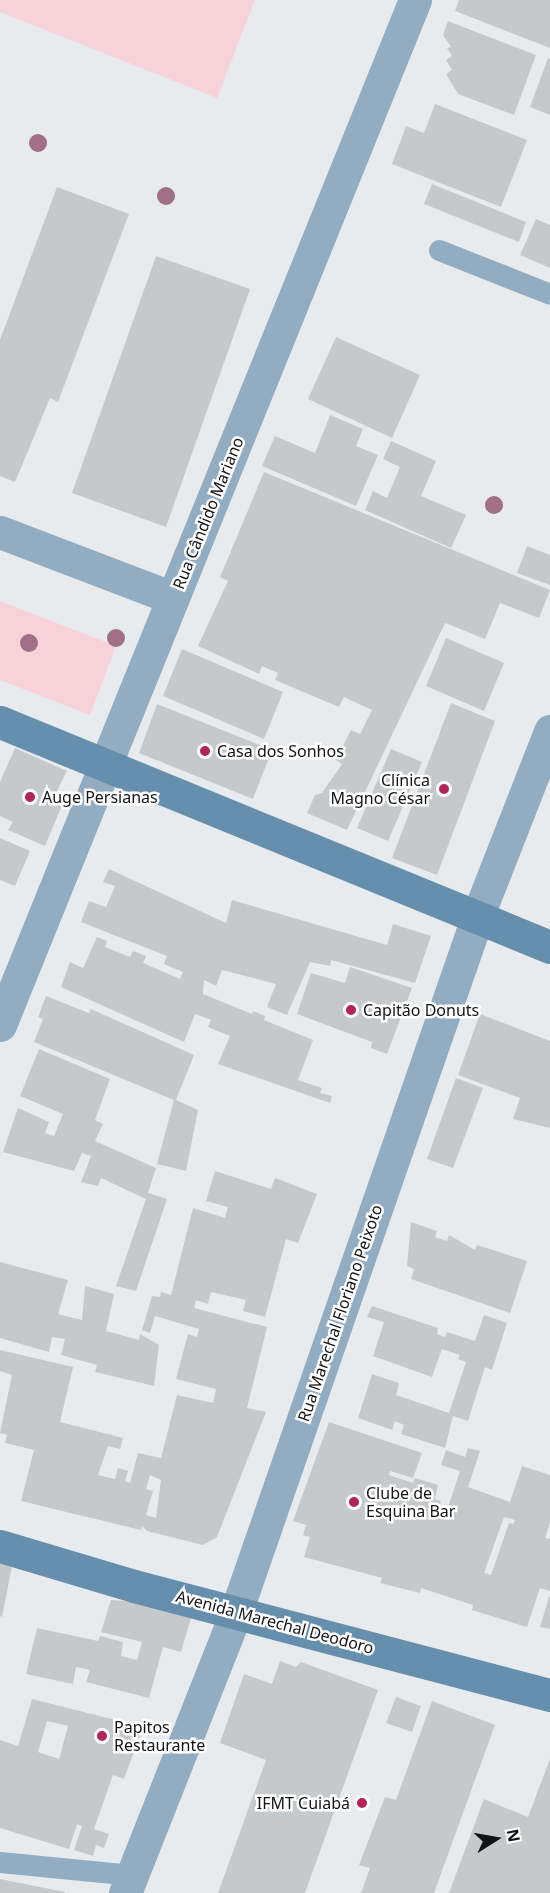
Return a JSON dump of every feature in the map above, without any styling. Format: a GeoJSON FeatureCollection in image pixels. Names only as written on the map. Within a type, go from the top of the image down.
{"type":"FeatureCollection","features":[{"type":"Feature","properties":{"kind":"main road"},"geometry":{"type":"LineString","coordinates":[[0,722],[478,915],[550,947]]}},
{"type":"Feature","properties":{"kind":"main road","name":"Avenida Marechal Deodoro"},"geometry":{"type":"LineString","coordinates":[[0,1546],[236,1612],[550,1695]]}},
{"type":"Feature","properties":{"kind":"street","name":"Rua Cândido Mariano"},"geometry":{"type":"LineString","coordinates":[[0,1025],[415,0]]}},
{"type":"Feature","properties":{"kind":"street"},"geometry":{"type":"LineString","coordinates":[[0,532],[173,598]]}},
{"type":"Feature","properties":{"kind":"street","name":"Rua Marechal Floriano Peixoto"},"geometry":{"type":"LineString","coordinates":[[128,1884],[236,1612],[478,915],[550,731]]}},
{"type":"Feature","properties":{"kind":"lane"},"geometry":{"type":"LineString","coordinates":[[439,250],[550,294]]}},
{"type":"Feature","properties":{"kind":"lane"},"geometry":{"type":"LineString","coordinates":[[0,1862],[128,1884]]}},
{"type":"Feature","properties":{"kind":"shaded area"},"geometry":{"type":"Polygon","coordinates":[[[0,0],[255,0],[217,98],[0,12],[0,0]]]}},
{"type":"Feature","properties":{"kind":"shaded area"},"geometry":{"type":"Polygon","coordinates":[[[0,601],[116,646],[90,715],[0,680],[0,601]]]}},
{"type":"Feature","properties":{"kind":"building"},"geometry":{"type":"Polygon","coordinates":[[[459,0],[550,0],[550,48],[455,11],[459,0]]]}},
{"type":"Feature","properties":{"kind":"building"},"geometry":{"type":"Polygon","coordinates":[[[448,21],[536,55],[514,115],[458,94],[446,74],[452,70],[446,60],[452,56],[447,48],[451,47],[443,35],[448,21]]]}},
{"type":"Feature","properties":{"kind":"building"},"geometry":{"type":"Polygon","coordinates":[[[548,58],[550,59],[550,115],[530,107],[548,58]]]}},
{"type":"Feature","properties":{"kind":"building"},"geometry":{"type":"Polygon","coordinates":[[[435,104],[527,140],[501,207],[392,164],[406,126],[424,133],[435,104]]]}},
{"type":"Feature","properties":{"kind":"building"},"geometry":{"type":"Polygon","coordinates":[[[432,184],[526,222],[519,242],[424,204],[432,184]]]}},
{"type":"Feature","properties":{"kind":"building"},"geometry":{"type":"Polygon","coordinates":[[[57,187],[129,214],[58,402],[50,398],[15,482],[0,476],[0,340],[57,187]]]}},
{"type":"Feature","properties":{"kind":"building"},"geometry":{"type":"Polygon","coordinates":[[[536,219],[550,225],[550,268],[520,255],[536,219]]]}},
{"type":"Feature","properties":{"kind":"building"},"geometry":{"type":"Polygon","coordinates":[[[156,256],[250,289],[166,527],[72,493],[156,256]]]}},
{"type":"Feature","properties":{"kind":"building"},"geometry":{"type":"Polygon","coordinates":[[[336,337],[420,375],[392,438],[308,399],[336,337]]]}},
{"type":"Feature","properties":{"kind":"building"},"geometry":{"type":"Polygon","coordinates":[[[330,415],[363,429],[356,446],[378,455],[356,506],[262,466],[275,436],[315,453],[330,415]]]}},
{"type":"Feature","properties":{"kind":"building"},"geometry":{"type":"Polygon","coordinates":[[[391,441],[436,461],[421,496],[466,515],[451,548],[365,510],[373,491],[387,498],[400,467],[383,459],[391,441]]]}},
{"type":"Feature","properties":{"kind":"building"},"geometry":{"type":"Polygon","coordinates":[[[264,472],[550,590],[539,618],[500,603],[485,639],[445,623],[347,830],[307,813],[315,795],[322,793],[342,764],[336,760],[351,730],[360,734],[372,710],[344,697],[339,707],[275,680],[278,673],[262,666],[259,674],[198,646],[228,581],[220,577],[264,472]]]}},
{"type":"Feature","properties":{"kind":"building"},"geometry":{"type":"Polygon","coordinates":[[[527,546],[550,555],[550,585],[517,573],[527,546]]]}},
{"type":"Feature","properties":{"kind":"building"},"geometry":{"type":"Polygon","coordinates":[[[446,638],[504,663],[484,711],[426,686],[446,638]]]}},
{"type":"Feature","properties":{"kind":"building"},"geometry":{"type":"Polygon","coordinates":[[[182,649],[283,692],[264,739],[163,696],[182,649]]]}},
{"type":"Feature","properties":{"kind":"building","name":"Clínica Magno César"},"geometry":{"type":"Polygon","coordinates":[[[451,703],[495,721],[437,875],[392,858],[451,703]]]}},
{"type":"Feature","properties":{"kind":"building","name":"Casa dos Sonhos"},"geometry":{"type":"Polygon","coordinates":[[[157,704],[272,750],[253,799],[139,753],[157,704]]]}},
{"type":"Feature","properties":{"kind":"building","name":"Auge Persianas"},"geometry":{"type":"Polygon","coordinates":[[[15,748],[67,771],[57,791],[63,803],[45,846],[8,830],[13,822],[0,816],[0,782],[15,748]]]}},
{"type":"Feature","properties":{"kind":"building"},"geometry":{"type":"Polygon","coordinates":[[[391,749],[422,762],[388,841],[357,828],[391,749]]]}},
{"type":"Feature","properties":{"kind":"building"},"geometry":{"type":"Polygon","coordinates":[[[0,838],[30,851],[15,886],[0,880],[0,838]]]}},
{"type":"Feature","properties":{"kind":"building"},"geometry":{"type":"Polygon","coordinates":[[[109,869],[226,923],[232,900],[387,945],[393,924],[431,936],[415,983],[331,960],[330,966],[310,962],[287,1015],[267,1007],[276,984],[222,970],[216,986],[204,980],[203,994],[252,1014],[253,1011],[265,1016],[264,1020],[313,1040],[298,1080],[322,1088],[320,1093],[332,1096],[330,1103],[218,1064],[230,1036],[208,1027],[211,1020],[195,1014],[184,1042],[61,987],[70,962],[83,968],[97,937],[107,941],[105,947],[130,957],[133,951],[146,956],[143,963],[180,979],[183,972],[164,964],[167,956],[81,922],[89,901],[106,907],[115,886],[103,882],[109,869]]]}},
{"type":"Feature","properties":{"kind":"building","name":"Capitão Donuts"},"geometry":{"type":"Polygon","coordinates":[[[350,967],[412,988],[387,1054],[371,1048],[372,1042],[297,1014],[311,973],[345,983],[350,967]]]}},
{"type":"Feature","properties":{"kind":"building"},"geometry":{"type":"Polygon","coordinates":[[[46,996],[89,1013],[91,1009],[194,1055],[176,1100],[198,1110],[186,1171],[157,1164],[174,1100],[34,1042],[43,1019],[38,1017],[46,996]]]}},
{"type":"Feature","properties":{"kind":"building"},"geometry":{"type":"Polygon","coordinates":[[[480,1014],[550,1041],[550,1128],[513,1119],[520,1098],[458,1075],[480,1014]]]}},
{"type":"Feature","properties":{"kind":"building"},"geometry":{"type":"Polygon","coordinates":[[[39,1049],[110,1079],[95,1120],[103,1124],[95,1141],[156,1168],[148,1193],[167,1199],[136,1291],[116,1286],[146,1199],[101,1178],[98,1186],[81,1182],[91,1156],[82,1153],[74,1171],[3,1152],[18,1108],[49,1122],[45,1133],[54,1136],[63,1114],[20,1096],[39,1049]]]}},
{"type":"Feature","properties":{"kind":"building"},"geometry":{"type":"Polygon","coordinates":[[[456,1078],[483,1088],[453,1168],[427,1159],[456,1078]]]}},
{"type":"Feature","properties":{"kind":"building"},"geometry":{"type":"Polygon","coordinates":[[[215,1171],[271,1189],[275,1178],[317,1194],[298,1243],[286,1239],[265,1317],[243,1311],[246,1300],[211,1292],[208,1304],[196,1300],[194,1308],[267,1327],[247,1408],[266,1412],[217,1537],[203,1545],[147,1531],[142,1526],[141,1530],[21,1501],[34,1450],[5,1443],[7,1435],[0,1433],[12,1375],[0,1371],[0,1350],[73,1367],[60,1422],[123,1438],[120,1449],[108,1446],[98,1475],[115,1479],[118,1468],[128,1471],[125,1481],[130,1483],[138,1453],[161,1458],[177,1395],[213,1403],[216,1389],[176,1379],[188,1334],[197,1337],[199,1329],[155,1316],[150,1333],[142,1330],[152,1296],[160,1297],[161,1292],[171,1295],[193,1208],[225,1218],[228,1207],[206,1201],[215,1171]],[[150,1475],[146,1489],[153,1491],[146,1515],[156,1518],[161,1480],[150,1475]]]}},
{"type":"Feature","properties":{"kind":"building"},"geometry":{"type":"Polygon","coordinates":[[[411,1222],[437,1231],[435,1237],[447,1241],[449,1235],[475,1250],[477,1245],[527,1261],[510,1313],[411,1279],[414,1269],[407,1266],[411,1222]]]}},
{"type":"Feature","properties":{"kind":"building"},"geometry":{"type":"Polygon","coordinates":[[[0,1262],[68,1280],[58,1314],[82,1320],[85,1286],[114,1294],[106,1331],[139,1340],[140,1334],[159,1345],[154,1386],[95,1372],[97,1365],[61,1355],[65,1339],[52,1337],[49,1352],[0,1338],[0,1262]]]}},
{"type":"Feature","properties":{"kind":"building"},"geometry":{"type":"Polygon","coordinates":[[[372,1306],[438,1328],[437,1334],[445,1337],[447,1332],[475,1341],[484,1315],[507,1323],[492,1370],[485,1367],[468,1421],[453,1416],[445,1448],[401,1434],[404,1425],[395,1421],[392,1430],[358,1418],[372,1374],[399,1383],[396,1395],[449,1413],[466,1362],[458,1359],[460,1355],[442,1349],[432,1377],[373,1356],[384,1322],[367,1317],[372,1306]]]}},
{"type":"Feature","properties":{"kind":"building"},"geometry":{"type":"Polygon","coordinates":[[[329,1422],[422,1453],[413,1478],[390,1471],[389,1475],[413,1483],[415,1478],[438,1485],[435,1499],[441,1501],[437,1518],[444,1519],[460,1471],[441,1465],[446,1450],[465,1457],[468,1448],[480,1451],[468,1487],[510,1502],[522,1466],[550,1475],[550,1522],[545,1538],[550,1539],[550,1591],[540,1588],[527,1627],[472,1610],[473,1605],[421,1588],[420,1593],[380,1583],[382,1578],[304,1557],[310,1537],[303,1535],[306,1525],[293,1521],[329,1422]],[[504,1517],[484,1573],[491,1575],[509,1523],[513,1524],[515,1520],[504,1517]]]}},
{"type":"Feature","properties":{"kind":"building"},"geometry":{"type":"Polygon","coordinates":[[[0,1562],[12,1566],[2,1617],[0,1616],[0,1562]]]}},
{"type":"Feature","properties":{"kind":"building"},"geometry":{"type":"Polygon","coordinates":[[[550,1597],[550,1629],[540,1627],[550,1597]]]}},
{"type":"Feature","properties":{"kind":"building"},"geometry":{"type":"Polygon","coordinates":[[[111,1600],[138,1602],[191,1618],[181,1652],[163,1647],[149,1698],[86,1682],[90,1670],[76,1667],[73,1684],[26,1674],[37,1628],[98,1641],[100,1636],[123,1642],[121,1656],[137,1660],[142,1642],[101,1632],[111,1600]]]}},
{"type":"Feature","properties":{"kind":"building"},"geometry":{"type":"Polygon","coordinates":[[[280,1661],[296,1667],[301,1662],[378,1690],[305,1893],[218,1893],[266,1760],[220,1743],[244,1674],[272,1684],[280,1661]]]}},
{"type":"Feature","properties":{"kind":"building"},"geometry":{"type":"Polygon","coordinates":[[[396,1697],[421,1706],[412,1732],[386,1723],[396,1697]]]}},
{"type":"Feature","properties":{"kind":"building"},"geometry":{"type":"Polygon","coordinates":[[[32,1699],[143,1727],[124,1779],[113,1775],[94,1829],[109,1834],[104,1848],[96,1845],[93,1856],[74,1850],[82,1826],[77,1824],[69,1849],[0,1828],[0,1740],[18,1746],[32,1699]],[[47,1721],[38,1752],[59,1759],[68,1726],[47,1721]]]}},
{"type":"Feature","properties":{"kind":"building"},"geometry":{"type":"Polygon","coordinates":[[[432,1701],[495,1725],[434,1893],[361,1893],[370,1868],[359,1865],[385,1797],[396,1800],[432,1701]]]}},
{"type":"Feature","properties":{"kind":"building"},"geometry":{"type":"Polygon","coordinates":[[[550,1759],[550,1893],[449,1893],[484,1799],[528,1817],[550,1759]]]}},
{"type":"Feature","properties":{"kind":"building"},"geometry":{"type":"Polygon","coordinates":[[[0,1879],[65,1892],[65,1893],[0,1893],[0,1879]]]}},
{"type":"Feature","properties":{"kind":"place","name":"Casa dos Sonhos"},"geometry":{"type":"Point","coordinates":[205,751]}},
{"type":"Feature","properties":{"kind":"place","name":"Clínica Magno César"},"geometry":{"type":"Point","coordinates":[444,789]}},
{"type":"Feature","properties":{"kind":"place","name":"Auge Persianas"},"geometry":{"type":"Point","coordinates":[30,797]}},
{"type":"Feature","properties":{"kind":"place","name":"Capitão Donuts"},"geometry":{"type":"Point","coordinates":[351,1010]}},
{"type":"Feature","properties":{"kind":"place","name":"Clube de Esquina Bar"},"geometry":{"type":"Point","coordinates":[354,1502]}},
{"type":"Feature","properties":{"kind":"place","name":"Papitos Restaurante"},"geometry":{"type":"Point","coordinates":[102,1736]}},
{"type":"Feature","properties":{"kind":"place","name":"IFMT Cuiabá"},"geometry":{"type":"Point","coordinates":[362,1803]}}]}
